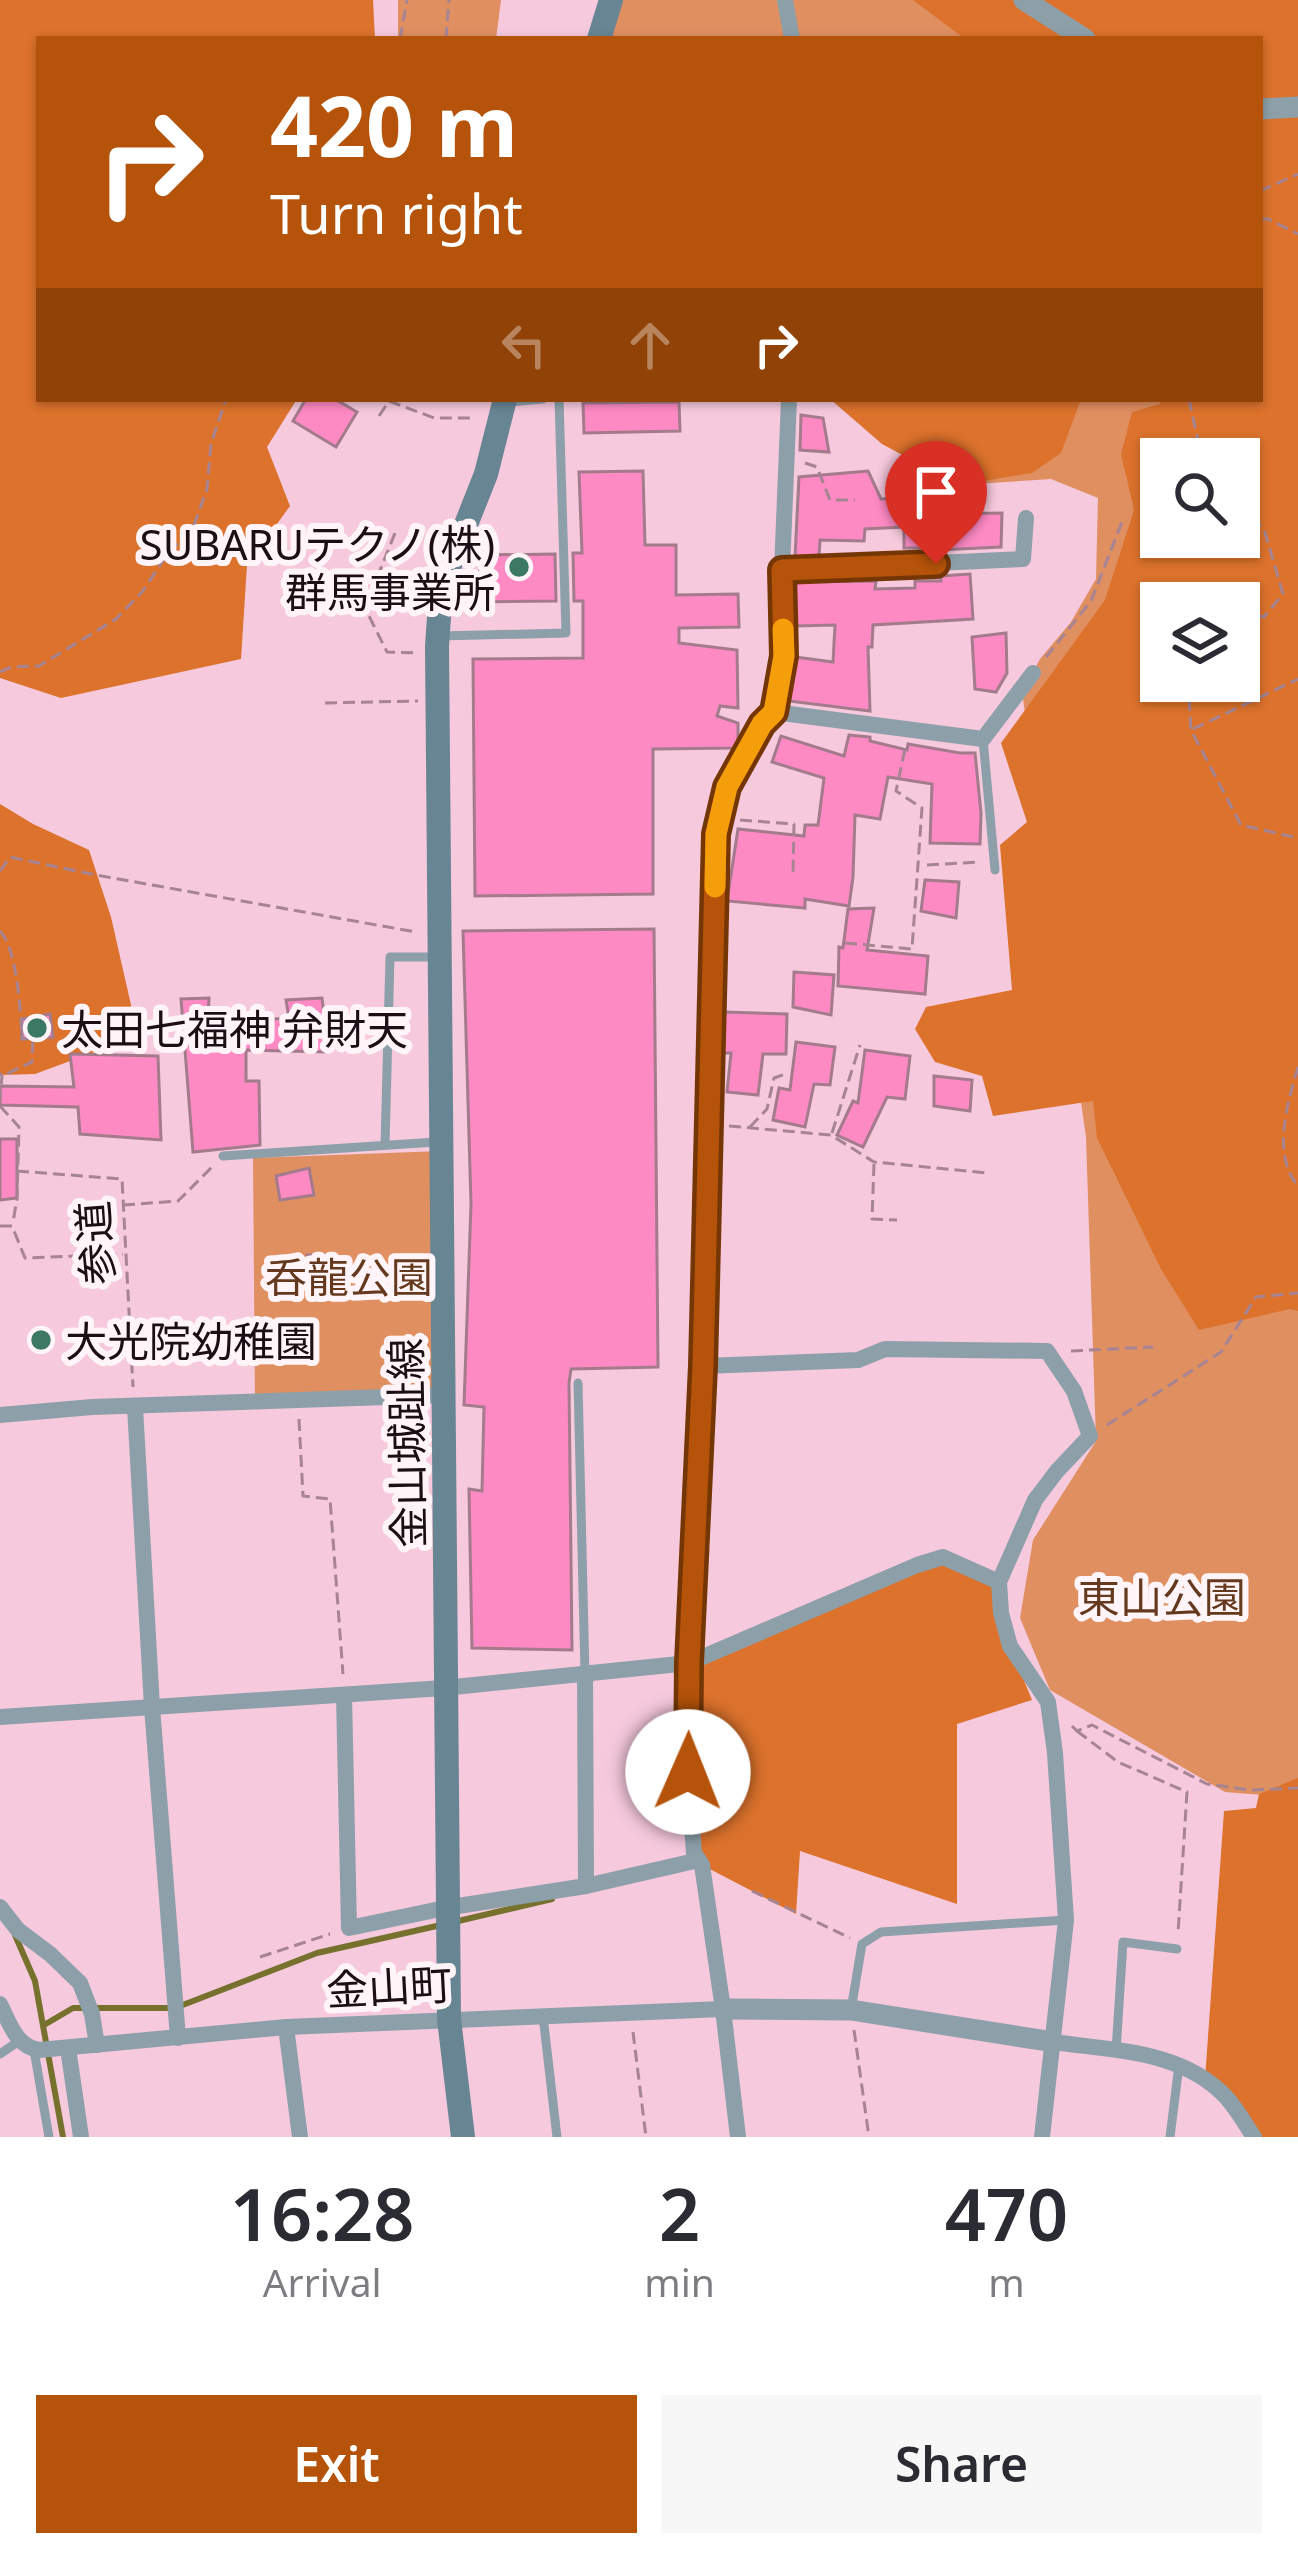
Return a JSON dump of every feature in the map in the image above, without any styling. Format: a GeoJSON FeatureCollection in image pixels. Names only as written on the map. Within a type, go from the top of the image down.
{"type":"FeatureCollection","features":[{"type":"Feature","properties":{"kind":"main road"},"geometry":{"type":"LineString","coordinates":[[599,36],[611,0]]}},
{"type":"Feature","properties":{"kind":"main road","name":"金山城趾線"},"geometry":{"type":"LineString","coordinates":[[463,2137],[449,2020],[438,645],[446,574],[485,474],[503,406]]}},
{"type":"Feature","properties":{"kind":"street"},"geometry":{"type":"LineString","coordinates":[[785,0],[792,36]]}},
{"type":"Feature","properties":{"kind":"street"},"geometry":{"type":"LineString","coordinates":[[1024,0],[1079,36]]}},
{"type":"Feature","properties":{"kind":"street"},"geometry":{"type":"LineString","coordinates":[[1263,109],[1298,107]]}},
{"type":"Feature","properties":{"kind":"street"},"geometry":{"type":"LineString","coordinates":[[738,2137],[702,1865],[694,1853],[688,1772],[689,1663],[703,1366],[716,834],[727,787],[762,724],[774,712],[784,656],[782,570],[789,402]]}},
{"type":"Feature","properties":{"kind":"street"},"geometry":{"type":"LineString","coordinates":[[782,570],[1023,559],[1026,518]]}},
{"type":"Feature","properties":{"kind":"street"},"geometry":{"type":"LineString","coordinates":[[774,712],[983,739],[1033,673]]}},
{"type":"Feature","properties":{"kind":"street"},"geometry":{"type":"LineString","coordinates":[[703,1366],[858,1360],[885,1349],[1047,1351],[1074,1391],[1090,1436],[1035,1500],[999,1582],[1010,1646],[1048,1702],[1055,1753],[1066,1920],[1042,2137]]}},
{"type":"Feature","properties":{"kind":"street"},"geometry":{"type":"LineString","coordinates":[[0,1415],[445,1395]]}},
{"type":"Feature","properties":{"kind":"street"},"geometry":{"type":"LineString","coordinates":[[135,1407],[178,2038]]}},
{"type":"Feature","properties":{"kind":"street"},"geometry":{"type":"LineString","coordinates":[[0,1717],[447,1688],[689,1663],[943,1557],[999,1582]]}},
{"type":"Feature","properties":{"kind":"street"},"geometry":{"type":"LineString","coordinates":[[585,1674],[586,1886]]}},
{"type":"Feature","properties":{"kind":"street"},"geometry":{"type":"LineString","coordinates":[[344,1695],[349,1928],[586,1886],[698,1860]]}},
{"type":"Feature","properties":{"kind":"street"},"geometry":{"type":"LineString","coordinates":[[0,1907],[18,1930],[80,1983],[97,2045]]}},
{"type":"Feature","properties":{"kind":"street"},"geometry":{"type":"LineString","coordinates":[[0,2004],[44,2047],[81,2137]]}},
{"type":"Feature","properties":{"kind":"street"},"geometry":{"type":"LineString","coordinates":[[723,2009],[851,2010],[1162,2058],[1222,2093],[1254,2137]]}},
{"type":"Feature","properties":{"kind":"street","name":"金山町"},"geometry":{"type":"LineString","coordinates":[[44,2047],[286,2027],[723,2009]]}},
{"type":"Feature","properties":{"kind":"street"},"geometry":{"type":"LineString","coordinates":[[286,2027],[299,2137]]}},
{"type":"Feature","properties":{"kind":"lane"},"geometry":{"type":"LineString","coordinates":[[438,645],[566,633],[559,402]]}},
{"type":"Feature","properties":{"kind":"lane"},"geometry":{"type":"LineString","coordinates":[[983,739],[994,866]]}},
{"type":"Feature","properties":{"kind":"lane"},"geometry":{"type":"LineString","coordinates":[[385,1145],[390,957],[438,947]]}},
{"type":"Feature","properties":{"kind":"lane"},"geometry":{"type":"LineString","coordinates":[[223,1156],[441,1142]]}},
{"type":"Feature","properties":{"kind":"lane"},"geometry":{"type":"LineString","coordinates":[[578,1383],[585,1674]]}},
{"type":"Feature","properties":{"kind":"lane"},"geometry":{"type":"LineString","coordinates":[[851,2010],[862,1944],[880,1932],[1066,1920]]}},
{"type":"Feature","properties":{"kind":"lane"},"geometry":{"type":"LineString","coordinates":[[1116,2051],[1124,1942],[1177,1949]]}},
{"type":"Feature","properties":{"kind":"lane"},"geometry":{"type":"LineString","coordinates":[[542,2016],[556,2137]]}},
{"type":"Feature","properties":{"kind":"lane"},"geometry":{"type":"LineString","coordinates":[[0,2054],[44,2047],[49,2137]]}},
{"type":"Feature","properties":{"kind":"lane"},"geometry":{"type":"LineString","coordinates":[[1170,2137],[1179,2065]]}},
{"type":"Feature","properties":{"kind":"path"},"geometry":{"type":"LineString","coordinates":[[401,36],[407,0]]}},
{"type":"Feature","properties":{"kind":"path"},"geometry":{"type":"LineString","coordinates":[[446,36],[449,0]]}},
{"type":"Feature","properties":{"kind":"path"},"geometry":{"type":"LineString","coordinates":[[1263,189],[1298,174]]}},
{"type":"Feature","properties":{"kind":"path"},"geometry":{"type":"LineString","coordinates":[[1263,219],[1298,234]]}},
{"type":"Feature","properties":{"kind":"path"},"geometry":{"type":"LineString","coordinates":[[0,672],[39,666],[116,619],[142,592],[194,525],[208,489],[211,444],[225,402]]}},
{"type":"Feature","properties":{"kind":"path"},"geometry":{"type":"LineString","coordinates":[[380,416],[389,402]]}},
{"type":"Feature","properties":{"kind":"path"},"geometry":{"type":"LineString","coordinates":[[395,402],[434,418],[503,406]]}},
{"type":"Feature","properties":{"kind":"path"},"geometry":{"type":"LineString","coordinates":[[1190,402],[1197,438]]}},
{"type":"Feature","properties":{"kind":"path"},"geometry":{"type":"LineString","coordinates":[[787,456],[817,467],[830,500],[855,500]]}},
{"type":"Feature","properties":{"kind":"path"},"geometry":{"type":"LineString","coordinates":[[1033,673],[1090,601],[1123,522]]}},
{"type":"Feature","properties":{"kind":"path"},"geometry":{"type":"LineString","coordinates":[[1260,525],[1283,594],[1260,615]]}},
{"type":"Feature","properties":{"kind":"path"},"geometry":{"type":"LineString","coordinates":[[394,533],[364,608],[387,652],[438,645]]}},
{"type":"Feature","properties":{"kind":"path"},"geometry":{"type":"LineString","coordinates":[[1191,730],[1298,679]]}},
{"type":"Feature","properties":{"kind":"path"},"geometry":{"type":"LineString","coordinates":[[325,703],[437,701]]}},
{"type":"Feature","properties":{"kind":"path"},"geometry":{"type":"LineString","coordinates":[[1189,702],[1191,730],[1241,825],[1298,838]]}},
{"type":"Feature","properties":{"kind":"path"},"geometry":{"type":"LineString","coordinates":[[844,943],[912,949],[922,808],[896,791],[909,729]]}},
{"type":"Feature","properties":{"kind":"path"},"geometry":{"type":"LineString","coordinates":[[720,819],[794,824],[793,875]]}},
{"type":"Feature","properties":{"kind":"path"},"geometry":{"type":"LineString","coordinates":[[0,871],[10,857],[438,947]]}},
{"type":"Feature","properties":{"kind":"path"},"geometry":{"type":"LineString","coordinates":[[926,865],[994,866]]}},
{"type":"Feature","properties":{"kind":"path"},"geometry":{"type":"LineString","coordinates":[[0,931],[8,938],[20,997],[22,1039],[33,1038],[32,1062],[1,1074],[0,1099]]}},
{"type":"Feature","properties":{"kind":"path"},"geometry":{"type":"LineString","coordinates":[[832,1135],[860,1045]]}},
{"type":"Feature","properties":{"kind":"path"},"geometry":{"type":"LineString","coordinates":[[1298,1067],[1283,1139],[1298,1186]]}},
{"type":"Feature","properties":{"kind":"path"},"geometry":{"type":"LineString","coordinates":[[749,1128],[767,1109],[774,1078],[788,1073]]}},
{"type":"Feature","properties":{"kind":"path"},"geometry":{"type":"LineString","coordinates":[[0,1106],[19,1127],[12,1226],[25,1258],[124,1254]]}},
{"type":"Feature","properties":{"kind":"path"},"geometry":{"type":"LineString","coordinates":[[709,1125],[832,1135],[874,1162],[987,1173]]}},
{"type":"Feature","properties":{"kind":"path"},"geometry":{"type":"LineString","coordinates":[[123,1205],[178,1201],[223,1156]]}},
{"type":"Feature","properties":{"kind":"path"},"geometry":{"type":"LineString","coordinates":[[874,1162],[872,1219],[898,1220]]}},
{"type":"Feature","properties":{"kind":"path","name":"参道"},"geometry":{"type":"LineString","coordinates":[[17,1171],[122,1180],[135,1407]]}},
{"type":"Feature","properties":{"kind":"path"},"geometry":{"type":"LineString","coordinates":[[0,1226],[12,1226]]}},
{"type":"Feature","properties":{"kind":"path"},"geometry":{"type":"LineString","coordinates":[[1090,1436],[1221,1352],[1256,1297],[1298,1293]]}},
{"type":"Feature","properties":{"kind":"path"},"geometry":{"type":"LineString","coordinates":[[1047,1351],[1153,1347]]}},
{"type":"Feature","properties":{"kind":"path"},"geometry":{"type":"LineString","coordinates":[[298,1400],[303,1496],[330,1499],[344,1695]]}},
{"type":"Feature","properties":{"kind":"path"},"geometry":{"type":"LineString","coordinates":[[1048,1702],[1118,1762],[1187,1792],[1177,1949]]}},
{"type":"Feature","properties":{"kind":"path"},"geometry":{"type":"LineString","coordinates":[[1077,1731],[1092,1725],[1208,1784],[1250,1790],[1298,1788]]}},
{"type":"Feature","properties":{"kind":"path"},"geometry":{"type":"LineString","coordinates":[[752,1891],[862,1944]]}},
{"type":"Feature","properties":{"kind":"path"},"geometry":{"type":"LineString","coordinates":[[260,1958],[349,1928]]}},
{"type":"Feature","properties":{"kind":"path"},"geometry":{"type":"LineString","coordinates":[[851,2010],[869,2137]]}},
{"type":"Feature","properties":{"kind":"path"},"geometry":{"type":"LineString","coordinates":[[631,2012],[646,2137]]}},
{"type":"Feature","properties":{"kind":"green space"},"geometry":{"type":"Polygon","coordinates":[[[398,0],[501,0],[496,36],[398,36],[398,0]]]}},
{"type":"Feature","properties":{"kind":"green space","name":"東山公園"},"geometry":{"type":"Polygon","coordinates":[[[611,0],[1298,0],[1298,1798],[1225,1792],[1050,1690],[1020,1618],[1033,1540],[1096,1441],[1086,1137],[1022,692],[1096,579],[1098,498],[1051,479],[958,485],[862,402],[1263,402],[1263,36],[600,36],[611,0]]]}},
{"type":"Feature","properties":{"kind":"green space","name":"呑龍公園"},"geometry":{"type":"Polygon","coordinates":[[[441,1151],[445,1395],[255,1401],[253,1158],[441,1151]]]}},
{"type":"Feature","properties":{"kind":"shaded area"},"geometry":{"type":"Polygon","coordinates":[[[0,0],[373,0],[375,36],[36,36],[36,402],[295,402],[267,447],[290,506],[247,565],[241,659],[61,698],[0,678],[0,0]]]}},
{"type":"Feature","properties":{"kind":"shaded area"},"geometry":{"type":"Polygon","coordinates":[[[913,0],[1298,0],[1298,1311],[1199,1330],[1161,1269],[1097,1138],[1093,1101],[993,1116],[982,1076],[935,1062],[915,1029],[926,1007],[1012,990],[1000,845],[1027,822],[1001,743],[1105,600],[1134,510],[1121,454],[1132,412],[1160,402],[1263,402],[1263,36],[961,36],[913,0]]]}},
{"type":"Feature","properties":{"kind":"shaded area"},"geometry":{"type":"Polygon","coordinates":[[[833,402],[1080,402],[1061,453],[1032,473],[958,485],[882,444],[833,402]]]}},
{"type":"Feature","properties":{"kind":"shaded area"},"geometry":{"type":"Polygon","coordinates":[[[0,804],[89,850],[111,917],[131,1005],[127,1040],[35,1074],[0,1075],[0,804]]]}},
{"type":"Feature","properties":{"kind":"shaded area"},"geometry":{"type":"Polygon","coordinates":[[[943,1557],[999,1582],[1010,1646],[1032,1700],[957,1724],[957,1904],[800,1851],[796,1914],[702,1865],[689,1663],[943,1557]]]}},
{"type":"Feature","properties":{"kind":"shaded area"},"geometry":{"type":"Polygon","coordinates":[[[1298,1778],[1298,2137],[1247,2137],[1205,2079],[1224,1811],[1256,1808],[1259,1794],[1298,1778]]]}},
{"type":"Feature","properties":{"kind":"building"},"geometry":{"type":"Polygon","coordinates":[[[304,402],[340,402],[357,412],[336,447],[293,421],[304,402]]]}},
{"type":"Feature","properties":{"kind":"building"},"geometry":{"type":"Polygon","coordinates":[[[679,402],[680,431],[584,433],[583,403],[679,402]]]}},
{"type":"Feature","properties":{"kind":"building"},"geometry":{"type":"Polygon","coordinates":[[[801,415],[823,418],[829,452],[800,450],[801,415]]]}},
{"type":"Feature","properties":{"kind":"building"},"geometry":{"type":"Polygon","coordinates":[[[643,471],[645,545],[676,545],[676,595],[738,594],[739,627],[679,628],[679,643],[737,650],[738,708],[720,706],[717,716],[738,723],[738,741],[734,748],[653,749],[653,894],[475,896],[473,659],[583,658],[583,601],[574,601],[573,553],[582,553],[579,472],[643,471]]]}},
{"type":"Feature","properties":{"kind":"building"},"geometry":{"type":"Polygon","coordinates":[[[868,471],[881,499],[897,498],[898,508],[936,508],[936,514],[1002,513],[1001,547],[904,548],[904,527],[865,529],[864,541],[820,540],[819,556],[795,557],[799,477],[868,471]]]}},
{"type":"Feature","properties":{"kind":"building","name":"SUBARUテクノ(株) 群馬事業所"},"geometry":{"type":"Polygon","coordinates":[[[555,554],[556,601],[473,602],[480,555],[555,554]]]}},
{"type":"Feature","properties":{"kind":"building"},"geometry":{"type":"Polygon","coordinates":[[[970,574],[973,619],[873,625],[872,647],[868,647],[870,711],[789,701],[795,657],[833,662],[835,625],[795,626],[795,582],[876,581],[875,589],[915,588],[915,581],[970,574]]]}},
{"type":"Feature","properties":{"kind":"building"},"geometry":{"type":"Polygon","coordinates":[[[1006,633],[1007,673],[996,692],[975,689],[972,637],[1006,633]]]}},
{"type":"Feature","properties":{"kind":"building"},"geometry":{"type":"Polygon","coordinates":[[[849,735],[907,750],[908,744],[975,753],[980,844],[930,843],[932,784],[888,777],[880,819],[855,815],[849,906],[805,899],[805,908],[727,901],[738,829],[804,836],[805,825],[818,825],[824,778],[772,762],[781,736],[844,756],[849,735]]]}},
{"type":"Feature","properties":{"kind":"building"},"geometry":{"type":"Polygon","coordinates":[[[925,880],[959,882],[956,918],[921,911],[925,880]]]}},
{"type":"Feature","properties":{"kind":"building"},"geometry":{"type":"Polygon","coordinates":[[[874,908],[867,950],[928,956],[925,994],[838,986],[839,947],[843,948],[848,909],[874,908]]]}},
{"type":"Feature","properties":{"kind":"building"},"geometry":{"type":"Polygon","coordinates":[[[654,929],[658,1367],[571,1369],[572,1650],[472,1648],[469,1489],[482,1491],[484,1407],[464,1405],[471,1204],[463,931],[654,929]]]}},
{"type":"Feature","properties":{"kind":"building"},"geometry":{"type":"Polygon","coordinates":[[[794,972],[834,975],[831,1015],[793,1007],[794,972]]]}},
{"type":"Feature","properties":{"kind":"building"},"geometry":{"type":"Polygon","coordinates":[[[209,998],[208,1018],[289,1019],[286,1000],[322,998],[329,1052],[246,1050],[246,1081],[259,1081],[260,1145],[193,1152],[181,999],[209,998]]]}},
{"type":"Feature","properties":{"kind":"building"},"geometry":{"type":"Polygon","coordinates":[[[724,1012],[787,1014],[786,1054],[763,1054],[758,1095],[727,1092],[731,1053],[723,1053],[724,1012]]]}},
{"type":"Feature","properties":{"kind":"building","name":"太田七福神 弁財天"},"geometry":{"type":"Polygon","coordinates":[[[50,1014],[53,1037],[22,1039],[22,1019],[50,1014]]]}},
{"type":"Feature","properties":{"kind":"building"},"geometry":{"type":"Polygon","coordinates":[[[796,1042],[835,1047],[830,1085],[814,1084],[805,1127],[773,1120],[779,1088],[790,1090],[796,1042]]]}},
{"type":"Feature","properties":{"kind":"building"},"geometry":{"type":"Polygon","coordinates":[[[865,1050],[910,1056],[905,1099],[887,1097],[863,1147],[837,1135],[853,1101],[858,1103],[865,1050]]]}},
{"type":"Feature","properties":{"kind":"building"},"geometry":{"type":"Polygon","coordinates":[[[70,1054],[158,1056],[161,1140],[80,1134],[78,1107],[0,1105],[0,1086],[74,1087],[70,1054]]]}},
{"type":"Feature","properties":{"kind":"building"},"geometry":{"type":"Polygon","coordinates":[[[934,1076],[972,1080],[970,1111],[934,1106],[934,1076]]]}},
{"type":"Feature","properties":{"kind":"building"},"geometry":{"type":"Polygon","coordinates":[[[0,1139],[17,1139],[17,1198],[0,1200],[0,1139]]]}},
{"type":"Feature","properties":{"kind":"building"},"geometry":{"type":"Polygon","coordinates":[[[309,1168],[314,1195],[280,1200],[276,1176],[309,1168]]]}},
{"type":"Feature","properties":{"kind":"building"},"geometry":{"type":"Polygon","coordinates":[[[307,1255],[332,1255],[334,1282],[309,1286],[307,1255]]]}},
{"type":"Feature","properties":{"kind":"waterway"},"geometry":{"type":"LineString","coordinates":[[454,1922],[552,1899]]}},
{"type":"Feature","properties":{"kind":"waterway"},"geometry":{"type":"LineString","coordinates":[[44,2025],[73,2008],[175,2008],[317,1953],[441,1925]]}},
{"type":"Feature","properties":{"kind":"waterway"},"geometry":{"type":"LineString","coordinates":[[15,1935],[35,1981],[63,2137]]}},
{"type":"Feature","properties":{"kind":"slow traffic"},"geometry":{"type":"LineString","coordinates":[[715,887],[716,834],[727,787],[762,724],[774,712],[784,656],[783,629]]}},
{"type":"Feature","properties":{"kind":"place","name":"SUBARUテクノ(株) 群馬事業所"},"geometry":{"type":"Point","coordinates":[519,567]}},
{"type":"Feature","properties":{"kind":"place","name":"太田七福神 弁財天"},"geometry":{"type":"Point","coordinates":[37,1028]}},
{"type":"Feature","properties":{"kind":"place","name":"大光院幼稚園"},"geometry":{"type":"Point","coordinates":[41,1340]}},
{"type":"Feature","properties":{"kind":"route"},"geometry":{"type":"LineString","coordinates":[[688,1772],[716,834],[727,787],[762,724],[774,712],[784,656],[782,570],[936,564]]}}]}
